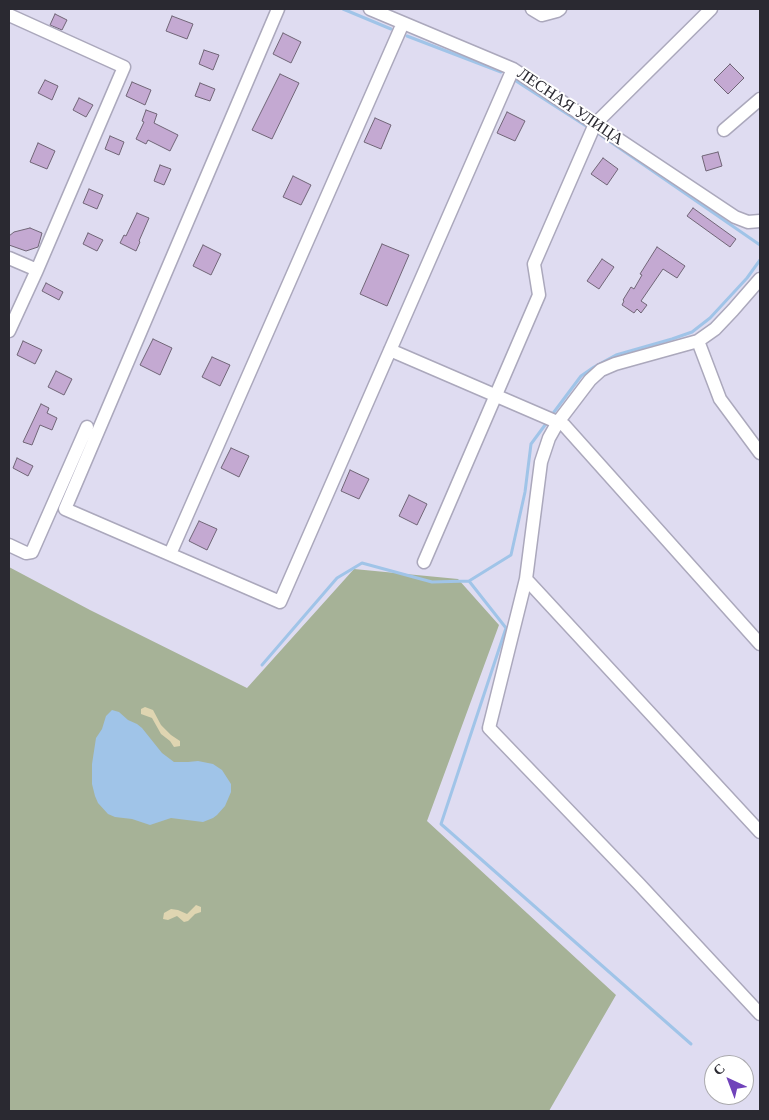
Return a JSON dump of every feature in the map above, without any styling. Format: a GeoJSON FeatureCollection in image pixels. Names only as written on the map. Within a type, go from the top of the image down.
{"type":"FeatureCollection","features":[{"type":"Feature","properties":{"kind":"street"},"geometry":{"type":"LineString","coordinates":[[278,9],[64,509],[280,602],[513,69]]}},
{"type":"Feature","properties":{"kind":"street","name":"ЛЕСНАЯ УЛИЦА"},"geometry":{"type":"LineString","coordinates":[[370,9],[513,69],[735,217],[748,222],[760,221]]}},
{"type":"Feature","properties":{"kind":"street"},"geometry":{"type":"LineString","coordinates":[[532,9],[542,15],[558,10]]}},
{"type":"Feature","properties":{"kind":"street"},"geometry":{"type":"LineString","coordinates":[[424,562],[539,296],[534,264],[595,124],[711,9]]}},
{"type":"Feature","properties":{"kind":"street"},"geometry":{"type":"LineString","coordinates":[[9,15],[124,67],[9,331]]}},
{"type":"Feature","properties":{"kind":"street"},"geometry":{"type":"LineString","coordinates":[[170,554],[403,23]]}},
{"type":"Feature","properties":{"kind":"street"},"geometry":{"type":"LineString","coordinates":[[724,130],[760,99]]}},
{"type":"Feature","properties":{"kind":"street"},"geometry":{"type":"LineString","coordinates":[[9,258],[37,270]]}},
{"type":"Feature","properties":{"kind":"street"},"geometry":{"type":"LineString","coordinates":[[760,279],[727,316],[698,341],[615,364],[601,370],[590,380],[558,422],[549,438],[541,462],[526,580],[489,728],[639,884],[760,1014]]}},
{"type":"Feature","properties":{"kind":"street"},"geometry":{"type":"LineString","coordinates":[[698,341],[720,399],[760,453]]}},
{"type":"Feature","properties":{"kind":"street"},"geometry":{"type":"LineString","coordinates":[[390,350],[564,424],[760,644]]}},
{"type":"Feature","properties":{"kind":"street"},"geometry":{"type":"LineString","coordinates":[[9,545],[26,553],[32,552],[87,427]]}},
{"type":"Feature","properties":{"kind":"street"},"geometry":{"type":"LineString","coordinates":[[526,580],[760,832]]}},
{"type":"Feature","properties":{"kind":"green space"},"geometry":{"type":"Polygon","coordinates":[[[9,567],[90,610],[247,688],[354,569],[458,579],[499,625],[427,821],[616,995],[549,1111],[9,1111],[9,567]]]}},
{"type":"Feature","properties":{"kind":"sand"},"geometry":{"type":"Polygon","coordinates":[[[145,707],[153,710],[161,725],[180,741],[180,746],[174,747],[161,734],[152,718],[141,714],[141,709],[145,707]]]}},
{"type":"Feature","properties":{"kind":"sand"},"geometry":{"type":"Polygon","coordinates":[[[196,905],[201,907],[201,912],[195,914],[188,921],[184,922],[177,916],[168,920],[163,919],[164,913],[171,909],[187,914],[196,905]]]}},
{"type":"Feature","properties":{"kind":"water"},"geometry":{"type":"Polygon","coordinates":[[[112,710],[119,712],[142,728],[162,753],[174,762],[198,761],[213,764],[222,770],[231,784],[231,792],[225,806],[217,815],[203,822],[171,818],[150,825],[108,814],[98,803],[95,796],[92,784],[92,764],[96,738],[102,729],[106,716],[112,710]]]}},
{"type":"Feature","properties":{"kind":"building"},"geometry":{"type":"Polygon","coordinates":[[[55,14],[67,20],[62,30],[50,25],[55,14]]]}},
{"type":"Feature","properties":{"kind":"building"},"geometry":{"type":"Polygon","coordinates":[[[172,16],[193,24],[187,39],[166,31],[172,16]]]}},
{"type":"Feature","properties":{"kind":"building"},"geometry":{"type":"Polygon","coordinates":[[[283,33],[301,42],[291,63],[273,54],[283,33]]]}},
{"type":"Feature","properties":{"kind":"building"},"geometry":{"type":"Polygon","coordinates":[[[204,50],[219,55],[213,70],[199,64],[204,50]]]}},
{"type":"Feature","properties":{"kind":"building"},"geometry":{"type":"Polygon","coordinates":[[[730,64],[744,78],[728,94],[714,80],[730,64]]]}},
{"type":"Feature","properties":{"kind":"building"},"geometry":{"type":"Polygon","coordinates":[[[280,74],[299,83],[272,139],[252,130],[280,74]]]}},
{"type":"Feature","properties":{"kind":"building"},"geometry":{"type":"Polygon","coordinates":[[[45,80],[58,86],[52,100],[38,93],[45,80]]]}},
{"type":"Feature","properties":{"kind":"building"},"geometry":{"type":"Polygon","coordinates":[[[132,82],[151,90],[145,105],[126,96],[132,82]]]}},
{"type":"Feature","properties":{"kind":"building"},"geometry":{"type":"Polygon","coordinates":[[[200,83],[215,89],[210,101],[195,96],[200,83]]]}},
{"type":"Feature","properties":{"kind":"building"},"geometry":{"type":"Polygon","coordinates":[[[79,98],[93,105],[86,117],[73,110],[79,98]]]}},
{"type":"Feature","properties":{"kind":"building"},"geometry":{"type":"Polygon","coordinates":[[[146,110],[157,114],[154,123],[178,135],[170,151],[148,140],[146,144],[136,139],[144,122],[142,121],[146,110]]]}},
{"type":"Feature","properties":{"kind":"building"},"geometry":{"type":"Polygon","coordinates":[[[507,112],[525,121],[515,141],[497,133],[507,112]]]}},
{"type":"Feature","properties":{"kind":"building"},"geometry":{"type":"Polygon","coordinates":[[[375,118],[391,125],[381,149],[364,142],[375,118]]]}},
{"type":"Feature","properties":{"kind":"building"},"geometry":{"type":"Polygon","coordinates":[[[110,136],[124,142],[119,155],[105,149],[110,136]]]}},
{"type":"Feature","properties":{"kind":"building"},"geometry":{"type":"Polygon","coordinates":[[[38,143],[55,151],[47,169],[30,162],[38,143]]]}},
{"type":"Feature","properties":{"kind":"building"},"geometry":{"type":"Polygon","coordinates":[[[718,152],[722,166],[706,171],[702,156],[718,152]]]}},
{"type":"Feature","properties":{"kind":"building"},"geometry":{"type":"Polygon","coordinates":[[[603,158],[618,169],[607,185],[591,174],[603,158]]]}},
{"type":"Feature","properties":{"kind":"building"},"geometry":{"type":"Polygon","coordinates":[[[160,165],[171,169],[164,185],[154,181],[160,165]]]}},
{"type":"Feature","properties":{"kind":"building"},"geometry":{"type":"Polygon","coordinates":[[[293,176],[311,185],[301,205],[283,197],[293,176]]]}},
{"type":"Feature","properties":{"kind":"building"},"geometry":{"type":"Polygon","coordinates":[[[89,189],[103,195],[97,209],[83,203],[89,189]]]}},
{"type":"Feature","properties":{"kind":"building"},"geometry":{"type":"Polygon","coordinates":[[[693,208],[736,239],[730,247],[687,216],[693,208]]]}},
{"type":"Feature","properties":{"kind":"building"},"geometry":{"type":"Polygon","coordinates":[[[137,213],[149,218],[136,251],[120,243],[124,235],[126,236],[137,213]]]}},
{"type":"Feature","properties":{"kind":"building"},"geometry":{"type":"Polygon","coordinates":[[[30,228],[42,233],[38,247],[26,251],[9,245],[9,236],[14,232],[30,228]]]}},
{"type":"Feature","properties":{"kind":"building"},"geometry":{"type":"Polygon","coordinates":[[[88,233],[103,240],[97,251],[83,244],[88,233]]]}},
{"type":"Feature","properties":{"kind":"building"},"geometry":{"type":"Polygon","coordinates":[[[382,244],[409,255],[387,306],[360,294],[382,244]]]}},
{"type":"Feature","properties":{"kind":"building"},"geometry":{"type":"Polygon","coordinates":[[[203,245],[221,254],[211,275],[193,266],[203,245]]]}},
{"type":"Feature","properties":{"kind":"building"},"geometry":{"type":"Polygon","coordinates":[[[657,247],[685,266],[677,278],[663,269],[641,301],[647,305],[641,313],[637,309],[634,313],[622,305],[623,300],[631,287],[634,289],[642,275],[640,274],[657,247]]]}},
{"type":"Feature","properties":{"kind":"building"},"geometry":{"type":"Polygon","coordinates":[[[602,259],[614,267],[599,289],[587,281],[602,259]]]}},
{"type":"Feature","properties":{"kind":"building"},"geometry":{"type":"Polygon","coordinates":[[[46,283],[63,292],[59,300],[42,291],[46,283]]]}},
{"type":"Feature","properties":{"kind":"building"},"geometry":{"type":"Polygon","coordinates":[[[153,339],[172,348],[160,375],[140,365],[153,339]]]}},
{"type":"Feature","properties":{"kind":"building"},"geometry":{"type":"Polygon","coordinates":[[[23,341],[42,350],[35,364],[17,355],[23,341]]]}},
{"type":"Feature","properties":{"kind":"building"},"geometry":{"type":"Polygon","coordinates":[[[212,357],[230,365],[220,386],[202,377],[212,357]]]}},
{"type":"Feature","properties":{"kind":"building"},"geometry":{"type":"Polygon","coordinates":[[[56,371],[72,379],[64,395],[48,387],[56,371]]]}},
{"type":"Feature","properties":{"kind":"building"},"geometry":{"type":"Polygon","coordinates":[[[41,404],[49,408],[47,413],[57,418],[52,430],[40,425],[32,445],[23,442],[41,404]]]}},
{"type":"Feature","properties":{"kind":"building"},"geometry":{"type":"Polygon","coordinates":[[[231,448],[249,456],[239,477],[221,468],[231,448]]]}},
{"type":"Feature","properties":{"kind":"building"},"geometry":{"type":"Polygon","coordinates":[[[17,458],[33,466],[28,476],[13,468],[17,458]]]}},
{"type":"Feature","properties":{"kind":"building"},"geometry":{"type":"Polygon","coordinates":[[[350,470],[369,479],[359,499],[341,491],[350,470]]]}},
{"type":"Feature","properties":{"kind":"building"},"geometry":{"type":"Polygon","coordinates":[[[409,495],[427,504],[417,525],[399,516],[409,495]]]}},
{"type":"Feature","properties":{"kind":"building"},"geometry":{"type":"Polygon","coordinates":[[[199,521],[217,529],[207,550],[189,541],[199,521]]]}},
{"type":"Feature","properties":{"kind":"waterway"},"geometry":{"type":"LineString","coordinates":[[343,9],[391,29]]}},
{"type":"Feature","properties":{"kind":"waterway"},"geometry":{"type":"LineString","coordinates":[[407,36],[501,72]]}},
{"type":"Feature","properties":{"kind":"waterway"},"geometry":{"type":"LineString","coordinates":[[513,79],[586,126]]}},
{"type":"Feature","properties":{"kind":"waterway"},"geometry":{"type":"LineString","coordinates":[[599,134],[760,245]]}},
{"type":"Feature","properties":{"kind":"waterway"},"geometry":{"type":"LineString","coordinates":[[551,416],[581,376],[594,367],[616,355],[692,332],[710,318],[747,278],[760,260]]}},
{"type":"Feature","properties":{"kind":"waterway"},"geometry":{"type":"LineString","coordinates":[[262,665],[337,578],[362,563],[432,582],[469,581],[511,555],[525,492],[531,444],[548,421]]}},
{"type":"Feature","properties":{"kind":"waterway"},"geometry":{"type":"LineString","coordinates":[[469,581],[506,628],[441,824],[691,1044]]}}]}
